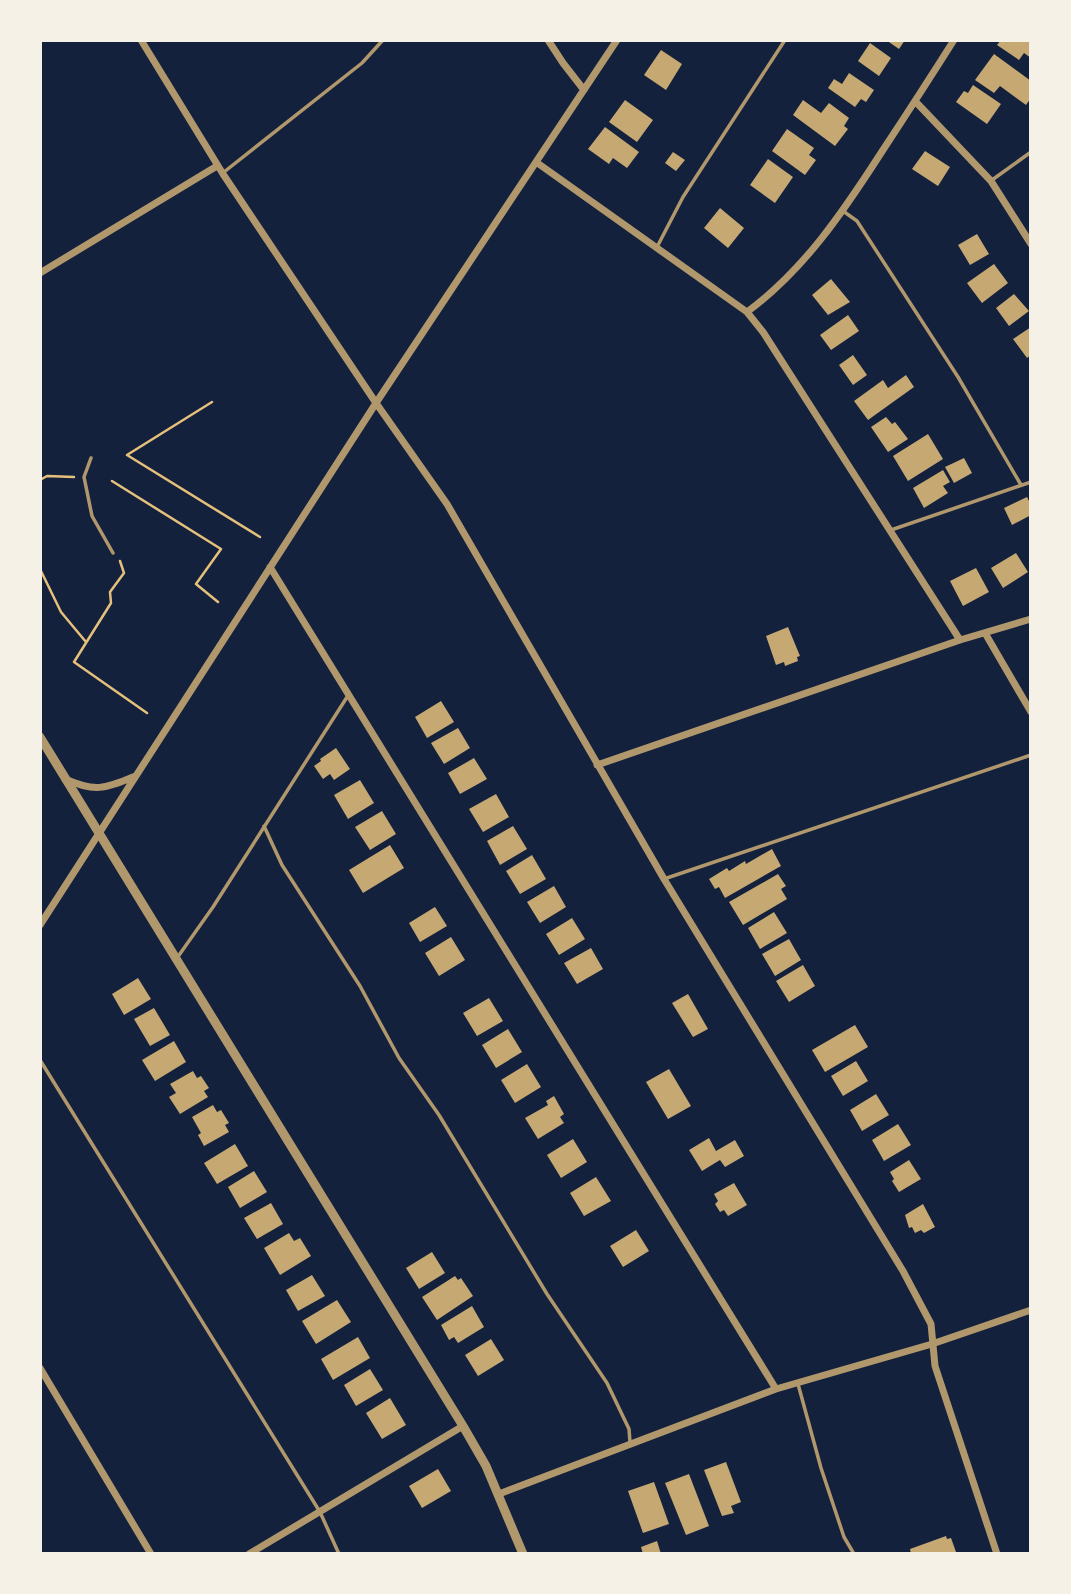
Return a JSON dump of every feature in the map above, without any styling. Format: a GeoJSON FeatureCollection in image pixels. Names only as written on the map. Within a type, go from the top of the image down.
{"type":"FeatureCollection","features":[{"type":"Feature","properties":{"kind":"street"},"geometry":{"type":"LineString","coordinates":[[141,40],[223,174],[376,403],[447,503],[664,879],[903,1271],[930,1324],[935,1366],[997,1554]]}},
{"type":"Feature","properties":{"kind":"street"},"geometry":{"type":"LineString","coordinates":[[548,40],[584,90]]}},
{"type":"Feature","properties":{"kind":"street"},"geometry":{"type":"LineString","coordinates":[[40,925],[376,403],[617,40]]}},
{"type":"Feature","properties":{"kind":"street"},"geometry":{"type":"LineString","coordinates":[[747,312],[796,270],[843,211],[954,40]]}},
{"type":"Feature","properties":{"kind":"street"},"geometry":{"type":"LineString","coordinates":[[915,101],[991,181],[1031,244]]}},
{"type":"Feature","properties":{"kind":"street"},"geometry":{"type":"LineString","coordinates":[[536,162],[747,312],[763,332],[960,640]]}},
{"type":"Feature","properties":{"kind":"street"},"geometry":{"type":"LineString","coordinates":[[40,273],[218,166]]}},
{"type":"Feature","properties":{"kind":"street"},"geometry":{"type":"LineString","coordinates":[[270,566],[776,1389]]}},
{"type":"Feature","properties":{"kind":"street"},"geometry":{"type":"LineString","coordinates":[[597,765],[960,640],[1031,619]]}},
{"type":"Feature","properties":{"kind":"street"},"geometry":{"type":"LineString","coordinates":[[985,633],[1031,712]]}},
{"type":"Feature","properties":{"kind":"street"},"geometry":{"type":"LineString","coordinates":[[40,737],[463,1426],[499,1494],[523,1554]]}},
{"type":"Feature","properties":{"kind":"street"},"geometry":{"type":"LineString","coordinates":[[65,779],[85,788],[98,789],[134,777]]}},
{"type":"Feature","properties":{"kind":"street"},"geometry":{"type":"LineString","coordinates":[[499,1494],[776,1389],[932,1344],[1031,1310]]}},
{"type":"Feature","properties":{"kind":"street"},"geometry":{"type":"LineString","coordinates":[[40,1368],[151,1554]]}},
{"type":"Feature","properties":{"kind":"street"},"geometry":{"type":"LineString","coordinates":[[249,1554],[463,1426]]}},
{"type":"Feature","properties":{"kind":"lane"},"geometry":{"type":"LineString","coordinates":[[223,174],[362,63],[383,40]]}},
{"type":"Feature","properties":{"kind":"lane"},"geometry":{"type":"LineString","coordinates":[[656,248],[683,197],[785,40]]}},
{"type":"Feature","properties":{"kind":"lane"},"geometry":{"type":"LineString","coordinates":[[991,181],[1031,152]]}},
{"type":"Feature","properties":{"kind":"lane"},"geometry":{"type":"LineString","coordinates":[[843,211],[857,221],[958,377],[1021,485]]}},
{"type":"Feature","properties":{"kind":"lane"},"geometry":{"type":"LineString","coordinates":[[91,458],[84,477],[92,516],[113,553]]}},
{"type":"Feature","properties":{"kind":"lane"},"geometry":{"type":"LineString","coordinates":[[891,530],[1031,482]]}},
{"type":"Feature","properties":{"kind":"lane"},"geometry":{"type":"LineString","coordinates":[[176,960],[349,694]]}},
{"type":"Feature","properties":{"kind":"lane"},"geometry":{"type":"LineString","coordinates":[[664,879],[1031,755]]}},
{"type":"Feature","properties":{"kind":"lane"},"geometry":{"type":"LineString","coordinates":[[264,826],[282,864],[360,986],[399,1058],[439,1115],[547,1294],[607,1383],[629,1429],[630,1444]]}},
{"type":"Feature","properties":{"kind":"lane"},"geometry":{"type":"LineString","coordinates":[[40,1060],[320,1512],[339,1554]]}},
{"type":"Feature","properties":{"kind":"lane"},"geometry":{"type":"LineString","coordinates":[[798,1384],[821,1468],[844,1537],[854,1554]]}},
{"type":"Feature","properties":{"kind":"path"},"geometry":{"type":"LineString","coordinates":[[212,402],[127,455],[260,537]]}},
{"type":"Feature","properties":{"kind":"path"},"geometry":{"type":"LineString","coordinates":[[40,480],[47,476],[76,477]]}},
{"type":"Feature","properties":{"kind":"path"},"geometry":{"type":"LineString","coordinates":[[111,481],[221,549],[196,584],[218,602]]}},
{"type":"Feature","properties":{"kind":"path"},"geometry":{"type":"LineString","coordinates":[[120,560],[124,573],[110,592],[111,603],[74,662],[147,713]]}},
{"type":"Feature","properties":{"kind":"path"},"geometry":{"type":"LineString","coordinates":[[40,569],[61,612],[86,642]]}},
{"type":"Feature","properties":{"kind":"building"},"geometry":{"type":"Polygon","coordinates":[[[886,40],[905,40],[899,49],[886,40]]]}},
{"type":"Feature","properties":{"kind":"building"},"geometry":{"type":"Polygon","coordinates":[[[1001,40],[1031,40],[1031,58],[1024,53],[1019,60],[997,45],[1001,40]]]}},
{"type":"Feature","properties":{"kind":"building"},"geometry":{"type":"Polygon","coordinates":[[[870,43],[891,58],[879,76],[858,61],[870,43]]]}},
{"type":"Feature","properties":{"kind":"building"},"geometry":{"type":"Polygon","coordinates":[[[661,50],[682,64],[666,90],[644,75],[661,50]]]}},
{"type":"Feature","properties":{"kind":"building"},"geometry":{"type":"Polygon","coordinates":[[[994,54],[1031,81],[1031,98],[1026,105],[1000,86],[994,93],[975,80],[994,54]]]}},
{"type":"Feature","properties":{"kind":"building"},"geometry":{"type":"Polygon","coordinates":[[[849,73],[874,90],[866,102],[861,99],[855,107],[828,88],[834,79],[842,84],[849,73]]]}},
{"type":"Feature","properties":{"kind":"building"},"geometry":{"type":"Polygon","coordinates":[[[973,85],[1001,104],[987,124],[956,102],[964,91],[968,93],[973,85]]]}},
{"type":"Feature","properties":{"kind":"building"},"geometry":{"type":"Polygon","coordinates":[[[625,100],[653,120],[637,142],[609,122],[625,100]]]}},
{"type":"Feature","properties":{"kind":"building"},"geometry":{"type":"Polygon","coordinates":[[[803,100],[821,113],[829,103],[849,118],[844,126],[848,129],[835,146],[793,115],[803,100]]]}},
{"type":"Feature","properties":{"kind":"building"},"geometry":{"type":"Polygon","coordinates":[[[605,127],[639,152],[627,168],[613,158],[609,164],[588,149],[605,127]]]}},
{"type":"Feature","properties":{"kind":"building"},"geometry":{"type":"Polygon","coordinates":[[[787,129],[814,148],[809,155],[816,160],[805,175],[772,151],[787,129]]]}},
{"type":"Feature","properties":{"kind":"building"},"geometry":{"type":"Polygon","coordinates":[[[925,151],[950,167],[938,186],[912,169],[925,151]]]}},
{"type":"Feature","properties":{"kind":"building"},"geometry":{"type":"Polygon","coordinates":[[[673,152],[685,160],[676,171],[665,163],[673,152]]]}},
{"type":"Feature","properties":{"kind":"building"},"geometry":{"type":"Polygon","coordinates":[[[768,159],[793,177],[775,203],[750,185],[768,159]]]}},
{"type":"Feature","properties":{"kind":"building"},"geometry":{"type":"Polygon","coordinates":[[[720,208],[744,228],[728,248],[704,228],[720,208]]]}},
{"type":"Feature","properties":{"kind":"building"},"geometry":{"type":"Polygon","coordinates":[[[977,234],[989,254],[970,265],[958,245],[977,234]]]}},
{"type":"Feature","properties":{"kind":"building"},"geometry":{"type":"Polygon","coordinates":[[[994,264],[1008,283],[982,303],[967,283],[994,264]]]}},
{"type":"Feature","properties":{"kind":"building"},"geometry":{"type":"Polygon","coordinates":[[[831,279],[850,302],[828,315],[812,295],[831,279]]]}},
{"type":"Feature","properties":{"kind":"building"},"geometry":{"type":"Polygon","coordinates":[[[1014,294],[1029,311],[1009,326],[996,308],[1014,294]]]}},
{"type":"Feature","properties":{"kind":"building"},"geometry":{"type":"Polygon","coordinates":[[[848,315],[859,331],[831,350],[820,335],[848,315]]]}},
{"type":"Feature","properties":{"kind":"building"},"geometry":{"type":"Polygon","coordinates":[[[1031,327],[1031,355],[1027,358],[1013,339],[1031,327]]]}},
{"type":"Feature","properties":{"kind":"building"},"geometry":{"type":"Polygon","coordinates":[[[853,355],[867,375],[853,385],[839,365],[853,355]]]}},
{"type":"Feature","properties":{"kind":"building"},"geometry":{"type":"Polygon","coordinates":[[[906,375],[914,387],[868,420],[854,401],[883,380],[888,388],[906,375]]]}},
{"type":"Feature","properties":{"kind":"building"},"geometry":{"type":"Polygon","coordinates":[[[886,417],[892,424],[895,422],[908,439],[888,452],[871,427],[886,417]]]}},
{"type":"Feature","properties":{"kind":"building"},"geometry":{"type":"Polygon","coordinates":[[[928,434],[943,459],[908,481],[893,456],[928,434]]]}},
{"type":"Feature","properties":{"kind":"building"},"geometry":{"type":"Polygon","coordinates":[[[964,458],[972,473],[954,483],[945,467],[964,458]]]}},
{"type":"Feature","properties":{"kind":"building"},"geometry":{"type":"Polygon","coordinates":[[[943,470],[950,482],[943,486],[948,493],[924,508],[913,488],[943,470]]]}},
{"type":"Feature","properties":{"kind":"building"},"geometry":{"type":"Polygon","coordinates":[[[1027,497],[1031,505],[1031,515],[1012,525],[1004,508],[1027,497]]]}},
{"type":"Feature","properties":{"kind":"building"},"geometry":{"type":"Polygon","coordinates":[[[1016,553],[1028,572],[1003,588],[991,568],[1016,553]]]}},
{"type":"Feature","properties":{"kind":"building"},"geometry":{"type":"Polygon","coordinates":[[[976,568],[989,592],[963,606],[950,581],[976,568]]]}},
{"type":"Feature","properties":{"kind":"building"},"geometry":{"type":"Polygon","coordinates":[[[788,627],[800,656],[797,657],[798,661],[785,666],[784,662],[776,665],[766,636],[788,627]]]}},
{"type":"Feature","properties":{"kind":"building"},"geometry":{"type":"Polygon","coordinates":[[[441,701],[454,722],[427,738],[415,717],[441,701]]]}},
{"type":"Feature","properties":{"kind":"building"},"geometry":{"type":"Polygon","coordinates":[[[458,728],[470,748],[444,764],[431,743],[458,728]]]}},
{"type":"Feature","properties":{"kind":"building"},"geometry":{"type":"Polygon","coordinates":[[[336,748],[350,769],[334,780],[330,774],[323,779],[314,766],[336,748]]]}},
{"type":"Feature","properties":{"kind":"building"},"geometry":{"type":"Polygon","coordinates":[[[474,758],[487,779],[460,794],[448,773],[474,758]]]}},
{"type":"Feature","properties":{"kind":"building"},"geometry":{"type":"Polygon","coordinates":[[[360,780],[374,803],[348,819],[334,795],[360,780]]]}},
{"type":"Feature","properties":{"kind":"building"},"geometry":{"type":"Polygon","coordinates":[[[496,794],[509,817],[483,832],[469,809],[496,794]]]}},
{"type":"Feature","properties":{"kind":"building"},"geometry":{"type":"Polygon","coordinates":[[[382,811],[396,834],[370,850],[355,827],[382,811]]]}},
{"type":"Feature","properties":{"kind":"building"},"geometry":{"type":"Polygon","coordinates":[[[513,826],[527,849],[500,865],[487,841],[513,826]]]}},
{"type":"Feature","properties":{"kind":"building"},"geometry":{"type":"Polygon","coordinates":[[[390,845],[404,868],[363,893],[349,870],[390,845]]]}},
{"type":"Feature","properties":{"kind":"building"},"geometry":{"type":"Polygon","coordinates":[[[772,849],[781,866],[725,898],[719,887],[715,889],[709,879],[727,868],[729,871],[745,861],[746,864],[772,849]]]}},
{"type":"Feature","properties":{"kind":"building"},"geometry":{"type":"Polygon","coordinates":[[[532,855],[546,879],[520,894],[506,871],[532,855]]]}},
{"type":"Feature","properties":{"kind":"building"},"geometry":{"type":"Polygon","coordinates":[[[778,874],[786,886],[781,889],[787,899],[743,925],[729,902],[778,874]]]}},
{"type":"Feature","properties":{"kind":"building"},"geometry":{"type":"Polygon","coordinates":[[[554,886],[566,907],[540,923],[527,902],[554,886]]]}},
{"type":"Feature","properties":{"kind":"building"},"geometry":{"type":"Polygon","coordinates":[[[435,907],[447,926],[420,942],[409,923],[435,907]]]}},
{"type":"Feature","properties":{"kind":"building"},"geometry":{"type":"Polygon","coordinates":[[[774,912],[787,933],[760,949],[748,928],[774,912]]]}},
{"type":"Feature","properties":{"kind":"building"},"geometry":{"type":"Polygon","coordinates":[[[572,918],[585,939],[559,955],[546,934],[572,918]]]}},
{"type":"Feature","properties":{"kind":"building"},"geometry":{"type":"Polygon","coordinates":[[[451,937],[465,960],[439,976],[425,953],[451,937]]]}},
{"type":"Feature","properties":{"kind":"building"},"geometry":{"type":"Polygon","coordinates":[[[789,939],[801,960],[775,976],[762,954],[789,939]]]}},
{"type":"Feature","properties":{"kind":"building"},"geometry":{"type":"Polygon","coordinates":[[[591,948],[603,969],[577,984],[564,963],[591,948]]]}},
{"type":"Feature","properties":{"kind":"building"},"geometry":{"type":"Polygon","coordinates":[[[803,965],[815,986],[789,1002],[776,981],[803,965]]]}},
{"type":"Feature","properties":{"kind":"building"},"geometry":{"type":"Polygon","coordinates":[[[138,978],[151,999],[124,1015],[112,994],[138,978]]]}},
{"type":"Feature","properties":{"kind":"building"},"geometry":{"type":"Polygon","coordinates":[[[688,994],[708,1029],[693,1037],[672,1003],[688,994]]]}},
{"type":"Feature","properties":{"kind":"building"},"geometry":{"type":"Polygon","coordinates":[[[489,998],[503,1021],[477,1036],[463,1013],[489,998]]]}},
{"type":"Feature","properties":{"kind":"building"},"geometry":{"type":"Polygon","coordinates":[[[154,1008],[170,1035],[150,1046],[134,1019],[154,1008]]]}},
{"type":"Feature","properties":{"kind":"building"},"geometry":{"type":"Polygon","coordinates":[[[855,1025],[868,1047],[825,1072],[812,1050],[855,1025]]]}},
{"type":"Feature","properties":{"kind":"building"},"geometry":{"type":"Polygon","coordinates":[[[508,1029],[522,1052],[496,1068],[482,1045],[508,1029]]]}},
{"type":"Feature","properties":{"kind":"building"},"geometry":{"type":"Polygon","coordinates":[[[174,1041],[186,1062],[155,1081],[142,1060],[174,1041]]]}},
{"type":"Feature","properties":{"kind":"building"},"geometry":{"type":"Polygon","coordinates":[[[856,1061],[868,1081],[843,1096],[831,1076],[856,1061]]]}},
{"type":"Feature","properties":{"kind":"building"},"geometry":{"type":"Polygon","coordinates":[[[527,1064],[541,1087],[515,1103],[501,1080],[527,1064]]]}},
{"type":"Feature","properties":{"kind":"building"},"geometry":{"type":"Polygon","coordinates":[[[669,1069],[691,1106],[668,1119],[646,1082],[669,1069]]]}},
{"type":"Feature","properties":{"kind":"building"},"geometry":{"type":"Polygon","coordinates":[[[193,1071],[197,1078],[201,1076],[209,1088],[204,1091],[208,1097],[180,1114],[169,1097],[176,1093],[170,1084],[193,1071]]]}},
{"type":"Feature","properties":{"kind":"building"},"geometry":{"type":"Polygon","coordinates":[[[876,1094],[889,1115],[862,1131],[850,1110],[876,1094]]]}},
{"type":"Feature","properties":{"kind":"building"},"geometry":{"type":"Polygon","coordinates":[[[554,1096],[564,1114],[560,1117],[564,1123],[538,1139],[525,1118],[548,1105],[546,1101],[554,1096]]]}},
{"type":"Feature","properties":{"kind":"building"},"geometry":{"type":"Polygon","coordinates":[[[213,1105],[217,1112],[221,1110],[229,1123],[225,1125],[229,1132],[204,1146],[198,1135],[201,1133],[192,1117],[213,1105]]]}},
{"type":"Feature","properties":{"kind":"building"},"geometry":{"type":"Polygon","coordinates":[[[898,1124],[911,1145],[884,1161],[872,1140],[898,1124]]]}},
{"type":"Feature","properties":{"kind":"building"},"geometry":{"type":"Polygon","coordinates":[[[709,1138],[716,1151],[735,1140],[744,1156],[725,1167],[720,1160],[702,1171],[689,1150],[709,1138]]]}},
{"type":"Feature","properties":{"kind":"building"},"geometry":{"type":"Polygon","coordinates":[[[573,1139],[587,1162],[561,1178],[547,1155],[573,1139]]]}},
{"type":"Feature","properties":{"kind":"building"},"geometry":{"type":"Polygon","coordinates":[[[235,1144],[248,1166],[217,1184],[204,1163],[235,1144]]]}},
{"type":"Feature","properties":{"kind":"building"},"geometry":{"type":"Polygon","coordinates":[[[909,1160],[921,1179],[899,1192],[890,1172],[909,1160]]]}},
{"type":"Feature","properties":{"kind":"building"},"geometry":{"type":"Polygon","coordinates":[[[254,1171],[267,1192],[240,1208],[228,1187],[254,1171]]]}},
{"type":"Feature","properties":{"kind":"building"},"geometry":{"type":"Polygon","coordinates":[[[596,1177],[611,1201],[584,1216],[570,1193],[596,1177]]]}},
{"type":"Feature","properties":{"kind":"building"},"geometry":{"type":"Polygon","coordinates":[[[734,1183],[747,1205],[728,1216],[724,1210],[720,1212],[715,1204],[718,1201],[714,1194],[734,1183]]]}},
{"type":"Feature","properties":{"kind":"building"},"geometry":{"type":"Polygon","coordinates":[[[271,1203],[283,1224],[257,1239],[244,1218],[271,1203]]]}},
{"type":"Feature","properties":{"kind":"building"},"geometry":{"type":"Polygon","coordinates":[[[923,1204],[935,1227],[924,1233],[921,1230],[915,1233],[912,1227],[909,1228],[905,1215],[923,1204]]]}},
{"type":"Feature","properties":{"kind":"building"},"geometry":{"type":"Polygon","coordinates":[[[636,1230],[649,1251],[623,1267],[610,1246],[636,1230]]]}},
{"type":"Feature","properties":{"kind":"building"},"geometry":{"type":"Polygon","coordinates":[[[289,1233],[294,1241],[300,1238],[311,1256],[280,1275],[264,1248],[289,1233]]]}},
{"type":"Feature","properties":{"kind":"building"},"geometry":{"type":"Polygon","coordinates":[[[432,1252],[445,1273],[419,1289],[406,1268],[432,1252]]]}},
{"type":"Feature","properties":{"kind":"building"},"geometry":{"type":"Polygon","coordinates":[[[312,1275],[325,1296],[298,1311],[286,1290],[312,1275]]]}},
{"type":"Feature","properties":{"kind":"building"},"geometry":{"type":"Polygon","coordinates":[[[455,1276],[458,1280],[461,1278],[473,1296],[437,1320],[422,1297],[455,1276]]]}},
{"type":"Feature","properties":{"kind":"building"},"geometry":{"type":"Polygon","coordinates":[[[337,1300],[351,1322],[316,1344],[302,1321],[337,1300]]]}},
{"type":"Feature","properties":{"kind":"building"},"geometry":{"type":"Polygon","coordinates":[[[472,1306],[484,1327],[458,1343],[454,1337],[449,1340],[441,1325],[472,1306]]]}},
{"type":"Feature","properties":{"kind":"building"},"geometry":{"type":"Polygon","coordinates":[[[358,1337],[370,1358],[333,1380],[321,1359],[358,1337]]]}},
{"type":"Feature","properties":{"kind":"building"},"geometry":{"type":"Polygon","coordinates":[[[491,1339],[504,1360],[478,1376],[465,1355],[491,1339]]]}},
{"type":"Feature","properties":{"kind":"building"},"geometry":{"type":"Polygon","coordinates":[[[370,1369],[383,1390],[356,1406],[344,1385],[370,1369]]]}},
{"type":"Feature","properties":{"kind":"building"},"geometry":{"type":"Polygon","coordinates":[[[390,1398],[406,1425],[382,1439],[366,1413],[390,1398]]]}},
{"type":"Feature","properties":{"kind":"building"},"geometry":{"type":"Polygon","coordinates":[[[726,1462],[741,1502],[731,1506],[734,1513],[722,1516],[704,1470],[726,1462]]]}},
{"type":"Feature","properties":{"kind":"building"},"geometry":{"type":"Polygon","coordinates":[[[438,1469],[451,1491],[422,1508],[409,1486],[438,1469]]]}},
{"type":"Feature","properties":{"kind":"building"},"geometry":{"type":"Polygon","coordinates":[[[689,1474],[709,1526],[686,1535],[665,1483],[689,1474]]]}},
{"type":"Feature","properties":{"kind":"building"},"geometry":{"type":"Polygon","coordinates":[[[654,1482],[669,1524],[643,1533],[628,1491],[654,1482]]]}},
{"type":"Feature","properties":{"kind":"building"},"geometry":{"type":"Polygon","coordinates":[[[946,1536],[947,1539],[951,1538],[956,1552],[911,1554],[910,1549],[946,1536]]]}},
{"type":"Feature","properties":{"kind":"building"},"geometry":{"type":"Polygon","coordinates":[[[657,1541],[661,1554],[643,1554],[641,1547],[657,1541]]]}}]}
